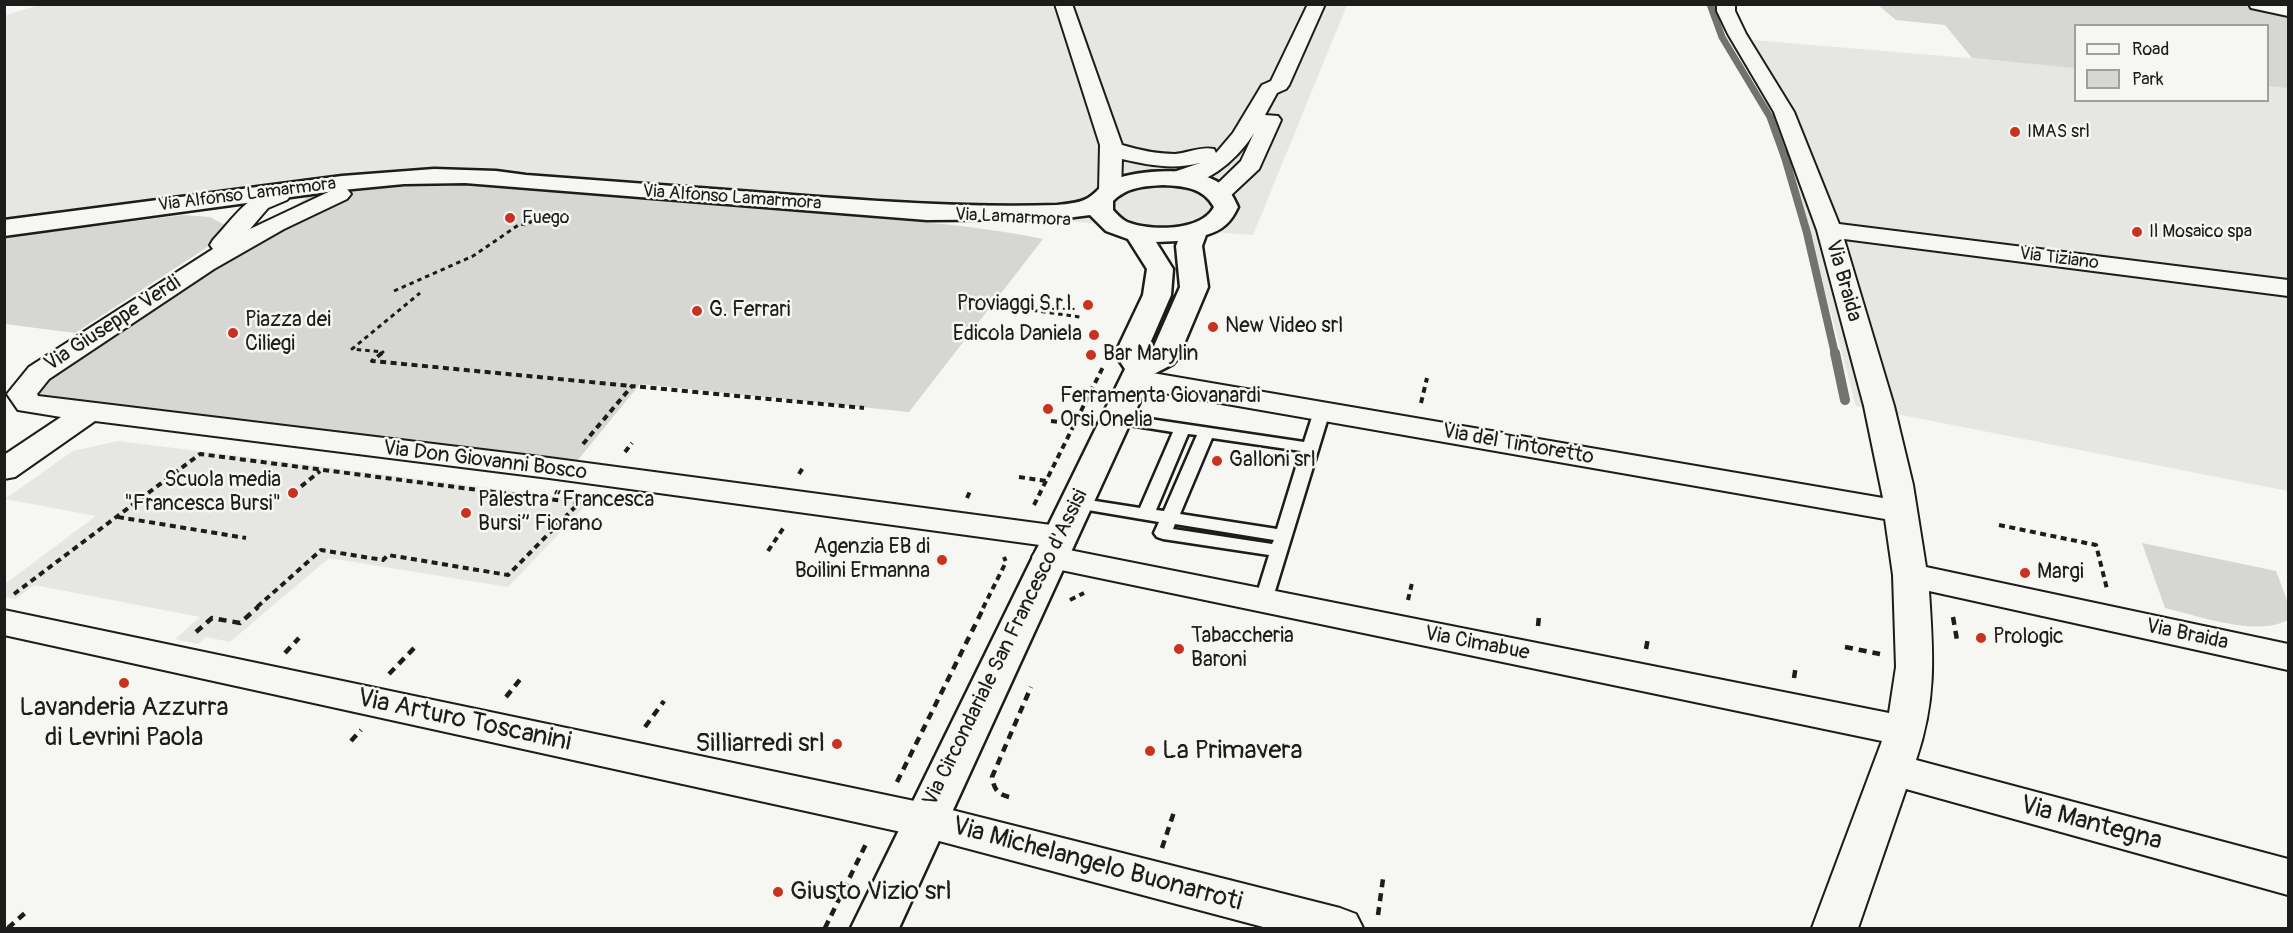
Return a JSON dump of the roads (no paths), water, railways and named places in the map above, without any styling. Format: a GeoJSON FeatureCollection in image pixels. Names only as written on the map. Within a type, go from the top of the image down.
{"type":"FeatureCollection","features":[{"type":"Feature","properties":{"kind":"street"},"geometry":{"type":"LineString","coordinates":[[1063,4],[1114,148],[1132,171],[1150,179]]}},
{"type":"Feature","properties":{"kind":"street"},"geometry":{"type":"LineString","coordinates":[[1176,179],[1218,164],[1231,153],[1269,89],[1279,85],[1317,4]]}},
{"type":"Feature","properties":{"kind":"street","name":"Via Braida"},"geometry":{"type":"LineString","coordinates":[[1726,4],[1726,11],[1737,34],[1784,112],[1829,230],[1879,406],[1901,511],[1910,574],[1915,667],[1900,751],[1835,928]]}},
{"type":"Feature","properties":{"kind":"street"},"geometry":{"type":"LineString","coordinates":[[2257,4],[2289,11]]}},
{"type":"Feature","properties":{"kind":"street"},"geometry":{"type":"LineString","coordinates":[[1219,194],[1251,164],[1284,90],[1279,85]]}},
{"type":"Feature","properties":{"kind":"street"},"geometry":{"type":"LineString","coordinates":[[1114,148],[1140,158],[1164,160],[1184,160],[1205,155],[1215,149],[1241,105],[1262,101]]}},
{"type":"Feature","properties":{"kind":"street"},"geometry":{"type":"LineString","coordinates":[[1107,205],[1114,148]]}},
{"type":"Feature","properties":{"kind":"street","name":"Via Alfonso Lamarmora"},"geometry":{"type":"LineString","coordinates":[[4,228],[403,177],[477,175],[526,182],[938,213]]}},
{"type":"Feature","properties":{"kind":"street","name":"Via Alfonso Lamarmora"},"geometry":{"type":"LineString","coordinates":[[4,236],[275,199],[403,177]]}},
{"type":"Feature","properties":{"kind":"street"},"geometry":{"type":"LineString","coordinates":[[1107,205],[1120,185],[1150,179],[1176,179],[1208,187],[1219,194],[1225,202],[1226,210],[1220,219],[1210,226],[1195,231],[1166,235],[1137,233]]}},
{"type":"Feature","properties":{"kind":"street","name":"Via Alfonso Lamarmora"},"geometry":{"type":"LineString","coordinates":[[128,211],[162,210],[417,185],[526,182]]}},
{"type":"Feature","properties":{"kind":"street","name":"Via Giuseppe Verdi"},"geometry":{"type":"LineString","coordinates":[[88,412],[28,404],[13,396],[39,373],[206,264],[276,224],[339,194]]}},
{"type":"Feature","properties":{"kind":"street"},"geometry":{"type":"LineString","coordinates":[[275,199],[276,224]]}},
{"type":"Feature","properties":{"kind":"street","name":"Via Giuseppe Verdi"},"geometry":{"type":"LineString","coordinates":[[206,264],[275,199]]}},
{"type":"Feature","properties":{"kind":"street"},"geometry":{"type":"LineString","coordinates":[[1107,205],[1137,233],[1160,269],[1157,295],[1130,354],[1138,374],[1162,358],[1194,286],[1190,246],[1195,231]]}},
{"type":"Feature","properties":{"kind":"street","name":"Via Lamarmora"},"geometry":{"type":"LineString","coordinates":[[938,213],[1010,220],[1107,205]]}},
{"type":"Feature","properties":{"kind":"street","name":"Via Tiziano"},"geometry":{"type":"LineString","coordinates":[[1829,230],[2289,288]]}},
{"type":"Feature","properties":{"kind":"street","name":"Via del Tintoretto"},"geometry":{"type":"LineString","coordinates":[[1138,374],[1322,411],[1901,511]]}},
{"type":"Feature","properties":{"kind":"street","name":"Via Circondariale San Francesco d'Assisi"},"geometry":{"type":"LineString","coordinates":[[875,928],[924,820],[1138,374]]}},
{"type":"Feature","properties":{"kind":"street"},"geometry":{"type":"LineString","coordinates":[[4,470],[88,412]]}},
{"type":"Feature","properties":{"kind":"street","name":"Via Don Giovanni Bosco"},"geometry":{"type":"LineString","coordinates":[[88,412],[549,468],[1054,547]]}},
{"type":"Feature","properties":{"kind":"street","name":"Via Cimabue"},"geometry":{"type":"LineString","coordinates":[[1054,547],[1264,600],[1900,751]]}},
{"type":"Feature","properties":{"kind":"street","name":"Via Braida"},"geometry":{"type":"LineString","coordinates":[[1910,574],[2289,657]]}},
{"type":"Feature","properties":{"kind":"street","name":"Via Arturo Toscanini"},"geometry":{"type":"LineString","coordinates":[[6,610],[924,820]]}},
{"type":"Feature","properties":{"kind":"street","name":"Via Mantegna"},"geometry":{"type":"LineString","coordinates":[[1900,751],[2289,877]]}},
{"type":"Feature","properties":{"kind":"street","name":"Via Michelangelo Buonarroti"},"geometry":{"type":"LineString","coordinates":[[924,820],[1359,922]]}},
{"type":"Feature","properties":{"kind":"lane"},"geometry":{"type":"LineString","coordinates":[[1264,600],[1322,411]]}},
{"type":"Feature","properties":{"kind":"lane"},"geometry":{"type":"LineString","coordinates":[[1116,419],[1311,448]]}},
{"type":"Feature","properties":{"kind":"lane"},"geometry":{"type":"LineString","coordinates":[[1146,514],[1182,429]]}},
{"type":"Feature","properties":{"kind":"lane"},"geometry":{"type":"LineString","coordinates":[[1170,518],[1206,432]]}},
{"type":"Feature","properties":{"kind":"lane"},"geometry":{"type":"LineString","coordinates":[[1076,502],[1170,518],[1281,544]]}},
{"type":"Feature","properties":{"kind":"waterway"},"geometry":{"type":"LineString","coordinates":[[1710,4],[1722,37],[1770,117],[1784,156]]}},
{"type":"Feature","properties":{"kind":"waterway"},"geometry":{"type":"LineString","coordinates":[[1784,154],[1807,233],[1835,354]]}},
{"type":"Feature","properties":{"kind":"waterway"},"geometry":{"type":"LineString","coordinates":[[1835,353],[1845,400]]}},
{"type":"Feature","properties":{"kind":"place","name":"IMAS srl"},"geometry":{"type":"Point","coordinates":[2015,132]}},
{"type":"Feature","properties":{"kind":"place","name":"Fuego"},"geometry":{"type":"Point","coordinates":[510,218]}},
{"type":"Feature","properties":{"kind":"place","name":"Il Mosaico spa"},"geometry":{"type":"Point","coordinates":[2137,232]}},
{"type":"Feature","properties":{"kind":"place","name":"Proviaggi S.r.l."},"geometry":{"type":"Point","coordinates":[1088,305]}},
{"type":"Feature","properties":{"kind":"place","name":"G. Ferrari"},"geometry":{"type":"Point","coordinates":[697,311]}},
{"type":"Feature","properties":{"kind":"place","name":"New Video srl"},"geometry":{"type":"Point","coordinates":[1213,327]}},
{"type":"Feature","properties":{"kind":"place","name":"Piazza dei Ciliegi"},"geometry":{"type":"Point","coordinates":[233,333]}},
{"type":"Feature","properties":{"kind":"place","name":"Edicola Daniela"},"geometry":{"type":"Point","coordinates":[1094,335]}},
{"type":"Feature","properties":{"kind":"place","name":"Bar Marylin"},"geometry":{"type":"Point","coordinates":[1091,355]}},
{"type":"Feature","properties":{"kind":"place","name":"Ferramenta Giovanardi Orsi Onelia"},"geometry":{"type":"Point","coordinates":[1048,409]}},
{"type":"Feature","properties":{"kind":"place","name":"Galloni srl"},"geometry":{"type":"Point","coordinates":[1217,461]}},
{"type":"Feature","properties":{"kind":"place","name":"Scuola media \"Francesca Bursi\""},"geometry":{"type":"Point","coordinates":[293,493]}},
{"type":"Feature","properties":{"kind":"place","name":"Palestra “Francesca Bursi” Fiorano"},"geometry":{"type":"Point","coordinates":[466,513]}},
{"type":"Feature","properties":{"kind":"place","name":"Agenzia EB di Boilini Ermanna"},"geometry":{"type":"Point","coordinates":[942,560]}},
{"type":"Feature","properties":{"kind":"place","name":"Margi"},"geometry":{"type":"Point","coordinates":[2025,573]}},
{"type":"Feature","properties":{"kind":"place","name":"Prologic"},"geometry":{"type":"Point","coordinates":[1981,638]}},
{"type":"Feature","properties":{"kind":"place","name":"Tabaccheria Baroni"},"geometry":{"type":"Point","coordinates":[1179,649]}},
{"type":"Feature","properties":{"kind":"place","name":"Lavanderia Azzurra di Levrini Paola"},"geometry":{"type":"Point","coordinates":[124,683]}},
{"type":"Feature","properties":{"kind":"place","name":"Silliarredi srl"},"geometry":{"type":"Point","coordinates":[837,744]}},
{"type":"Feature","properties":{"kind":"place","name":"La Primavera"},"geometry":{"type":"Point","coordinates":[1150,751]}},
{"type":"Feature","properties":{"kind":"place","name":"Giusto Vizio srl"},"geometry":{"type":"Point","coordinates":[778,892]}}]}
